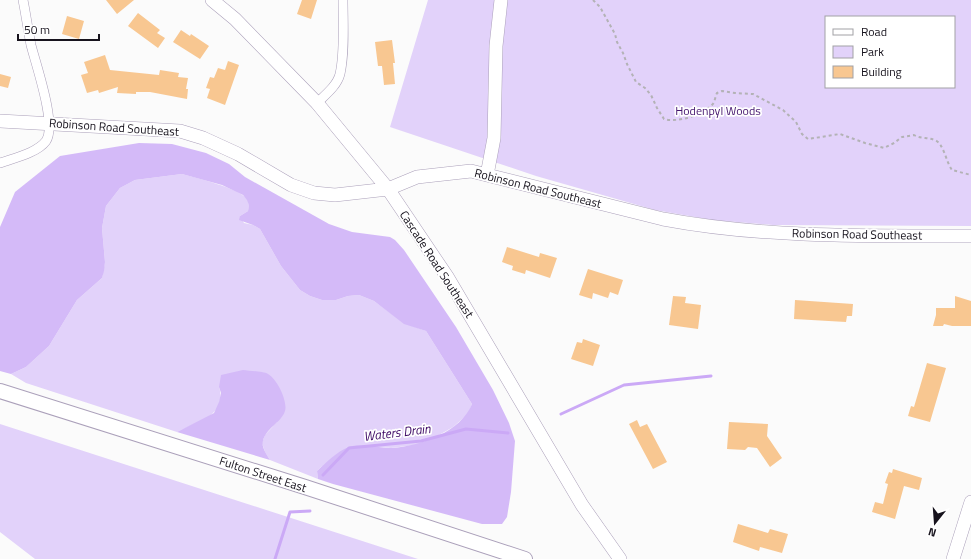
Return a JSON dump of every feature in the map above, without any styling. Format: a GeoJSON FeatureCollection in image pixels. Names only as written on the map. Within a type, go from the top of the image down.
{"type":"FeatureCollection","features":[{"type":"Feature","properties":{"kind":"main road","name":"Cascade Road Southeast"},"geometry":{"type":"LineString","coordinates":[[212,0],[235,19],[317,103],[388,189],[448,278],[582,505],[620,559]]}},
{"type":"Feature","properties":{"kind":"main road"},"geometry":{"type":"LineString","coordinates":[[487,175],[494,138],[496,46],[501,0]]}},
{"type":"Feature","properties":{"kind":"main road","name":"Robinson Road Southeast"},"geometry":{"type":"LineString","coordinates":[[0,121],[180,131],[203,138],[238,154],[291,185],[314,192],[335,195],[388,189],[417,177],[471,171],[687,224],[750,230],[859,236],[971,236]]}},
{"type":"Feature","properties":{"kind":"main road","name":"Fulton Street East"},"geometry":{"type":"LineString","coordinates":[[0,391],[305,487],[525,559]]}},
{"type":"Feature","properties":{"kind":"main road"},"geometry":{"type":"LineString","coordinates":[[953,559],[971,502]]}},
{"type":"Feature","properties":{"kind":"street"},"geometry":{"type":"LineString","coordinates":[[0,163],[38,149],[47,139],[50,123],[46,98],[31,44],[23,0]]}},
{"type":"Feature","properties":{"kind":"street"},"geometry":{"type":"LineString","coordinates":[[317,103],[329,92],[339,75],[342,46],[343,0]]}},
{"type":"Feature","properties":{"kind":"path"},"geometry":{"type":"LineString","coordinates":[[592,0],[600,7],[615,34],[617,42],[624,53],[626,64],[636,82],[646,88],[664,119],[675,120],[690,117],[705,111],[714,103],[717,93],[722,91],[753,94],[783,110],[796,122],[802,134],[808,139],[840,134],[884,148],[906,135],[914,135],[919,138],[936,140],[941,145],[947,163],[952,170],[971,175]]}},
{"type":"Feature","properties":{"kind":"green space","name":"Hodenpyl Woods"},"geometry":{"type":"Polygon","coordinates":[[[428,0],[971,0],[971,226],[773,225],[712,220],[655,210],[536,176],[390,127],[428,0]]]}},
{"type":"Feature","properties":{"kind":"green space"},"geometry":{"type":"Polygon","coordinates":[[[182,174],[227,187],[247,199],[249,203],[248,211],[240,216],[244,223],[253,225],[260,229],[281,266],[300,290],[310,296],[322,300],[336,300],[348,296],[359,295],[374,301],[404,323],[426,331],[472,404],[468,414],[453,427],[434,438],[415,445],[391,448],[365,446],[321,467],[317,471],[318,479],[270,460],[262,443],[265,435],[277,422],[219,387],[220,401],[217,408],[206,418],[177,432],[26,383],[11,374],[26,367],[49,346],[77,300],[102,278],[105,262],[102,228],[106,206],[120,188],[135,180],[182,174]]]}},
{"type":"Feature","properties":{"kind":"green space"},"geometry":{"type":"Polygon","coordinates":[[[0,424],[418,559],[35,559],[0,532],[0,424]]]}},
{"type":"Feature","properties":{"kind":"shaded area"},"geometry":{"type":"Polygon","coordinates":[[[139,143],[172,144],[206,153],[229,164],[245,177],[329,224],[352,232],[390,237],[395,240],[404,250],[456,327],[493,390],[509,423],[515,441],[511,492],[507,517],[502,524],[482,524],[318,479],[317,471],[344,449],[359,445],[392,448],[403,447],[427,441],[449,430],[459,422],[467,414],[472,404],[426,331],[404,324],[374,301],[359,295],[348,296],[336,300],[322,300],[310,296],[300,290],[281,266],[260,229],[239,220],[240,216],[248,211],[249,205],[247,200],[243,195],[222,185],[182,174],[135,180],[120,188],[106,206],[102,228],[105,262],[102,278],[77,300],[49,346],[26,367],[11,374],[0,371],[0,227],[15,192],[60,156],[139,143]]]}},
{"type":"Feature","properties":{"kind":"shaded area"},"geometry":{"type":"Polygon","coordinates":[[[243,370],[268,374],[275,380],[285,402],[286,407],[283,415],[267,433],[263,441],[264,448],[270,460],[177,432],[214,413],[221,393],[219,387],[221,375],[243,370]]]}},
{"type":"Feature","properties":{"kind":"building"},"geometry":{"type":"Polygon","coordinates":[[[106,0],[134,0],[117,14],[106,0]]]}},
{"type":"Feature","properties":{"kind":"building"},"geometry":{"type":"Polygon","coordinates":[[[302,0],[317,0],[311,19],[297,14],[302,0]]]}},
{"type":"Feature","properties":{"kind":"building"},"geometry":{"type":"Polygon","coordinates":[[[138,13],[160,30],[157,33],[165,38],[158,48],[128,26],[138,13]]]}},
{"type":"Feature","properties":{"kind":"building"},"geometry":{"type":"Polygon","coordinates":[[[67,16],[84,21],[79,39],[62,34],[67,16]]]}},
{"type":"Feature","properties":{"kind":"building"},"geometry":{"type":"Polygon","coordinates":[[[181,30],[190,36],[191,34],[209,46],[200,59],[173,42],[181,30]]]}},
{"type":"Feature","properties":{"kind":"building"},"geometry":{"type":"Polygon","coordinates":[[[392,40],[395,63],[393,63],[395,84],[384,85],[382,66],[378,66],[375,42],[392,40]]]}},
{"type":"Feature","properties":{"kind":"building"},"geometry":{"type":"Polygon","coordinates":[[[105,55],[110,70],[159,75],[160,70],[179,73],[178,77],[188,78],[186,89],[188,89],[187,99],[150,92],[136,92],[136,94],[117,93],[118,87],[99,93],[98,90],[87,93],[81,75],[88,73],[84,62],[105,55]]]}},
{"type":"Feature","properties":{"kind":"building"},"geometry":{"type":"Polygon","coordinates":[[[228,61],[239,65],[225,105],[207,98],[210,89],[206,88],[210,77],[214,78],[218,68],[225,70],[228,61]]]}},
{"type":"Feature","properties":{"kind":"building"},"geometry":{"type":"Polygon","coordinates":[[[0,74],[11,77],[8,88],[0,86],[0,74]]]}},
{"type":"Feature","properties":{"kind":"building"},"geometry":{"type":"Polygon","coordinates":[[[507,247],[539,257],[540,253],[557,258],[550,278],[526,270],[525,274],[512,270],[513,266],[502,262],[507,247]]]}},
{"type":"Feature","properties":{"kind":"building"},"geometry":{"type":"Polygon","coordinates":[[[588,269],[623,280],[618,295],[610,292],[608,298],[593,293],[592,299],[579,295],[588,269]]]}},
{"type":"Feature","properties":{"kind":"building"},"geometry":{"type":"Polygon","coordinates":[[[673,296],[686,297],[685,303],[701,305],[698,329],[669,325],[673,296]]]}},
{"type":"Feature","properties":{"kind":"building"},"geometry":{"type":"Polygon","coordinates":[[[955,296],[971,301],[971,326],[952,326],[944,324],[943,326],[933,326],[936,308],[955,308],[955,296]]]}},
{"type":"Feature","properties":{"kind":"building"},"geometry":{"type":"Polygon","coordinates":[[[795,300],[853,304],[852,316],[847,316],[846,322],[794,319],[795,300]]]}},
{"type":"Feature","properties":{"kind":"building"},"geometry":{"type":"Polygon","coordinates":[[[583,339],[600,345],[593,366],[571,359],[577,342],[582,343],[583,339]]]}},
{"type":"Feature","properties":{"kind":"building"},"geometry":{"type":"Polygon","coordinates":[[[927,363],[946,368],[930,422],[908,416],[911,406],[914,407],[927,363]]]}},
{"type":"Feature","properties":{"kind":"building"},"geometry":{"type":"Polygon","coordinates":[[[637,420],[640,427],[647,424],[667,462],[653,469],[629,424],[637,420]]]}},
{"type":"Feature","properties":{"kind":"building"},"geometry":{"type":"Polygon","coordinates":[[[729,422],[768,424],[767,436],[782,458],[770,467],[757,448],[748,447],[745,450],[727,449],[729,422]]]}},
{"type":"Feature","properties":{"kind":"building"},"geometry":{"type":"Polygon","coordinates":[[[893,469],[922,478],[919,490],[904,486],[895,519],[872,512],[875,502],[883,504],[888,484],[885,483],[889,472],[892,473],[893,469]]]}},
{"type":"Feature","properties":{"kind":"building"},"geometry":{"type":"Polygon","coordinates":[[[738,524],[768,533],[770,529],[788,534],[782,553],[760,547],[759,551],[733,542],[738,524]]]}},
{"type":"Feature","properties":{"kind":"waterway","name":"Waters Drain"},"geometry":{"type":"LineString","coordinates":[[561,414],[624,385],[711,376]]}},
{"type":"Feature","properties":{"kind":"waterway","name":"Waters Drain"},"geometry":{"type":"LineString","coordinates":[[323,475],[349,448],[421,441],[466,429],[508,433]]}},
{"type":"Feature","properties":{"kind":"waterway","name":"Waters Drain"},"geometry":{"type":"LineString","coordinates":[[275,559],[290,512],[310,511]]}}]}
